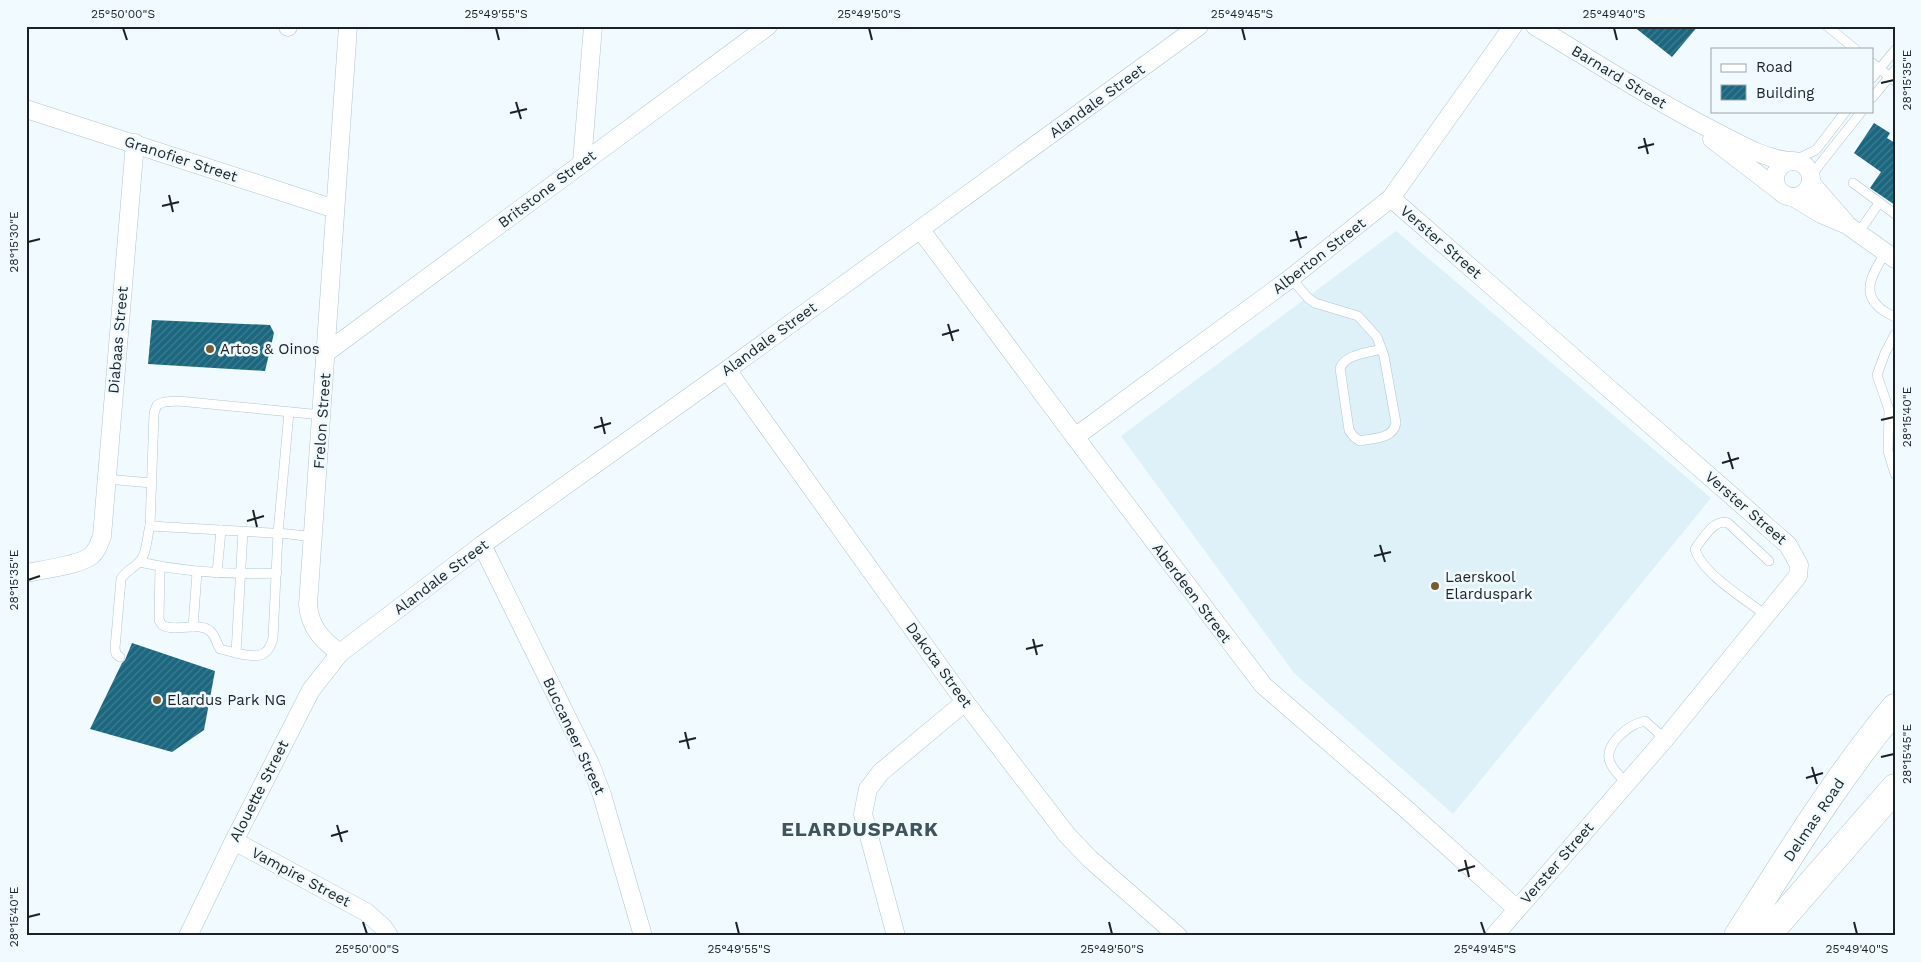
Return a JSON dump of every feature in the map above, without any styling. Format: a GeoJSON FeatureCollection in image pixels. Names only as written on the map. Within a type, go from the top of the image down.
{"type":"FeatureCollection","features":[{"type":"Feature","properties":{"kind":"main road","name":"Delmas Road"},"geometry":{"type":"LineString","coordinates":[[1738,936],[1814,817],[1867,741],[1895,708]]}},
{"type":"Feature","properties":{"kind":"main road"},"geometry":{"type":"LineString","coordinates":[[1766,936],[1895,788]]}},
{"type":"Feature","properties":{"kind":"street","name":"Frelon Street"},"geometry":{"type":"LineString","coordinates":[[340,653],[324,642],[313,626],[309,615],[348,26]]}},
{"type":"Feature","properties":{"kind":"street"},"geometry":{"type":"LineString","coordinates":[[582,163],[593,26]]}},
{"type":"Feature","properties":{"kind":"street","name":"Britstone Street"},"geometry":{"type":"LineString","coordinates":[[327,352],[768,26]]}},
{"type":"Feature","properties":{"kind":"street","name":"Alandale Street"},"geometry":{"type":"LineString","coordinates":[[340,653],[482,546],[727,370],[1198,26]]}},
{"type":"Feature","properties":{"kind":"street","name":"Alberton Street"},"geometry":{"type":"LineString","coordinates":[[1075,437],[1291,278],[1391,198],[1513,26]]}},
{"type":"Feature","properties":{"kind":"street","name":"Barnard Street"},"geometry":{"type":"LineString","coordinates":[[1535,26],[1678,113],[1758,154],[1806,166],[1811,180],[1853,229]]}},
{"type":"Feature","properties":{"kind":"street","name":"Granofier Street"},"geometry":{"type":"LineString","coordinates":[[26,109],[335,209]]}},
{"type":"Feature","properties":{"kind":"street","name":"Barnard Street"},"geometry":{"type":"LineString","coordinates":[[1678,113],[1782,194],[1853,229],[1890,256]]}},
{"type":"Feature","properties":{"kind":"street","name":"Diabaas Street"},"geometry":{"type":"LineString","coordinates":[[26,573],[78,562],[90,557],[98,548],[102,536],[135,143]]}},
{"type":"Feature","properties":{"kind":"street"},"geometry":{"type":"LineString","coordinates":[[1777,189],[1774,178],[1776,172],[1784,163],[1792,161]]}},
{"type":"Feature","properties":{"kind":"street"},"geometry":{"type":"LineString","coordinates":[[1793,198],[1805,194],[1811,180]]}},
{"type":"Feature","properties":{"kind":"street","name":"Verster Street"},"geometry":{"type":"LineString","coordinates":[[1391,198],[1788,545],[1799,565],[1798,576],[1767,616],[1665,739],[1494,936]]}},
{"type":"Feature","properties":{"kind":"street","name":"Aberdeen Street"},"geometry":{"type":"LineString","coordinates":[[920,229],[1263,685],[1406,809],[1517,909]]}},
{"type":"Feature","properties":{"kind":"street","name":"Dakota Street"},"geometry":{"type":"LineString","coordinates":[[727,370],[965,702],[1067,835],[1090,859],[1178,936]]}},
{"type":"Feature","properties":{"kind":"street","name":"Buccaneer Street"},"geometry":{"type":"LineString","coordinates":[[482,546],[591,766],[605,803],[643,936]]}},
{"type":"Feature","properties":{"kind":"street","name":"Alouette Street"},"geometry":{"type":"LineString","coordinates":[[188,936],[311,690],[340,653]]}},
{"type":"Feature","properties":{"kind":"street"},"geometry":{"type":"LineString","coordinates":[[896,936],[864,814],[868,789],[881,772],[965,702]]}},
{"type":"Feature","properties":{"kind":"street","name":"Vampire Street"},"geometry":{"type":"LineString","coordinates":[[234,841],[366,912],[383,927],[389,936]]}},
{"type":"Feature","properties":{"kind":"lane"},"geometry":{"type":"LineString","coordinates":[[1827,26],[1854,48]]}},
{"type":"Feature","properties":{"kind":"lane"},"geometry":{"type":"LineString","coordinates":[[1874,96],[1893,76],[1876,66],[1895,50]]}},
{"type":"Feature","properties":{"kind":"lane"},"geometry":{"type":"LineString","coordinates":[[1792,161],[1816,150],[1845,112]]}},
{"type":"Feature","properties":{"kind":"lane"},"geometry":{"type":"LineString","coordinates":[[1811,180],[1861,112]]}},
{"type":"Feature","properties":{"kind":"lane"},"geometry":{"type":"LineString","coordinates":[[1853,183],[1895,214]]}},
{"type":"Feature","properties":{"kind":"lane"},"geometry":{"type":"LineString","coordinates":[[1853,229],[1879,203]]}},
{"type":"Feature","properties":{"kind":"lane"},"geometry":{"type":"LineString","coordinates":[[1890,256],[1872,275],[1869,292],[1877,306],[1895,317]]}},
{"type":"Feature","properties":{"kind":"lane"},"geometry":{"type":"LineString","coordinates":[[1291,278],[1308,298],[1315,303],[1358,316],[1377,338],[1381,349],[1396,423],[1395,429],[1390,435],[1360,441],[1349,430],[1340,368],[1343,362],[1349,358],[1381,349]]}},
{"type":"Feature","properties":{"kind":"lane"},"geometry":{"type":"LineString","coordinates":[[1895,334],[1885,353],[1877,375],[1889,410],[1888,451],[1895,474]]}},
{"type":"Feature","properties":{"kind":"lane"},"geometry":{"type":"LineString","coordinates":[[120,657],[116,654],[115,648],[122,579],[125,572],[142,558],[150,526],[154,413],[157,406],[164,402],[178,401],[322,415]]}},
{"type":"Feature","properties":{"kind":"lane"},"geometry":{"type":"LineString","coordinates":[[160,567],[159,620],[166,627],[204,627],[211,631],[220,649],[236,653],[254,656],[263,655],[268,651],[272,644],[278,533],[289,412]]}},
{"type":"Feature","properties":{"kind":"lane"},"geometry":{"type":"LineString","coordinates":[[107,479],[151,482]]}},
{"type":"Feature","properties":{"kind":"lane"},"geometry":{"type":"LineString","coordinates":[[1767,616],[1734,594],[1706,566],[1696,554],[1695,549],[1710,530],[1720,522],[1724,522],[1728,523],[1769,561]]}},
{"type":"Feature","properties":{"kind":"lane"},"geometry":{"type":"LineString","coordinates":[[150,526],[278,533],[313,537]]}},
{"type":"Feature","properties":{"kind":"lane"},"geometry":{"type":"LineString","coordinates":[[217,573],[220,530]]}},
{"type":"Feature","properties":{"kind":"lane"},"geometry":{"type":"LineString","coordinates":[[236,653],[243,531]]}},
{"type":"Feature","properties":{"kind":"lane"},"geometry":{"type":"LineString","coordinates":[[139,562],[197,572],[240,575],[277,573]]}},
{"type":"Feature","properties":{"kind":"lane"},"geometry":{"type":"LineString","coordinates":[[193,627],[197,572]]}},
{"type":"Feature","properties":{"kind":"lane"},"geometry":{"type":"LineString","coordinates":[[1626,784],[1609,761],[1608,752],[1613,743],[1630,726],[1645,722],[1665,739]]}},
{"type":"Feature","properties":{"kind":"shaded area","name":"Laerskool Elarduspark"},"geometry":{"type":"Polygon","coordinates":[[[1396,231],[1711,498],[1453,814],[1294,673],[1121,436],[1396,231]]]}},
{"type":"Feature","properties":{"kind":"building"},"geometry":{"type":"Polygon","coordinates":[[[1633,26],[1698,26],[1672,57],[1633,26]]]}},
{"type":"Feature","properties":{"kind":"building"},"geometry":{"type":"Polygon","coordinates":[[[1874,123],[1890,133],[1887,138],[1895,143],[1895,205],[1870,188],[1881,172],[1854,153],[1874,123]]]}},
{"type":"Feature","properties":{"kind":"building","name":"Artos & Oinos"},"geometry":{"type":"Polygon","coordinates":[[[152,320],[270,325],[274,333],[265,371],[148,364],[152,320]]]}},
{"type":"Feature","properties":{"kind":"building","name":"Elardus Park NG"},"geometry":{"type":"Polygon","coordinates":[[[132,643],[215,671],[204,730],[172,752],[90,729],[132,643]]]}},
{"type":"Feature","properties":{"kind":"place","name":"Artos & Oinos"},"geometry":{"type":"Point","coordinates":[210,349]}},
{"type":"Feature","properties":{"kind":"place","name":"Laerskool Elarduspark"},"geometry":{"type":"Point","coordinates":[1435,586]}},
{"type":"Feature","properties":{"kind":"place","name":"Elardus Park NG"},"geometry":{"type":"Point","coordinates":[157,700]}},
{"type":"Feature","properties":{"kind":"district","name":"ELARDUSPARK"},"geometry":{"type":"Point","coordinates":[860,829]}}]}
